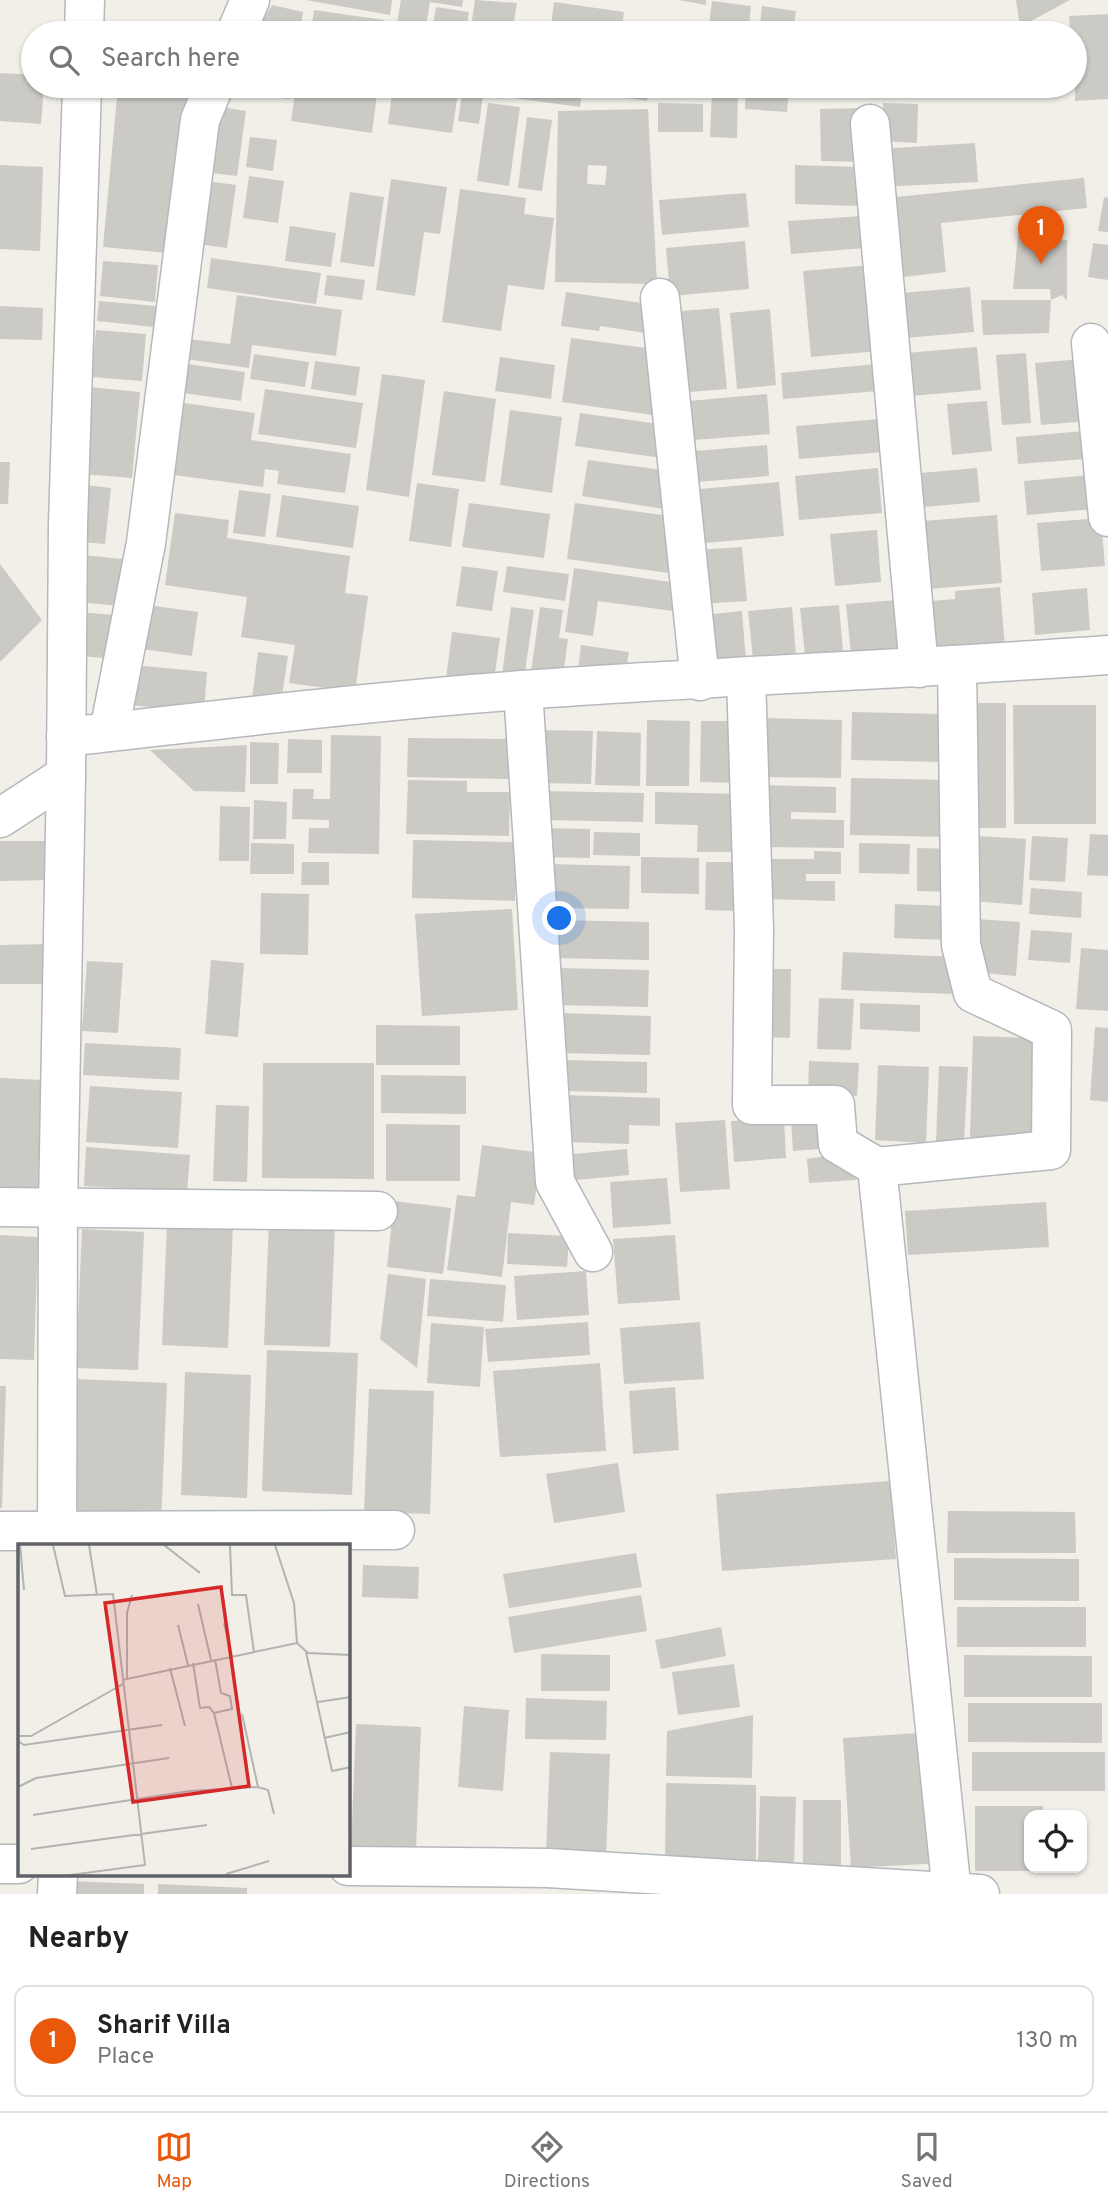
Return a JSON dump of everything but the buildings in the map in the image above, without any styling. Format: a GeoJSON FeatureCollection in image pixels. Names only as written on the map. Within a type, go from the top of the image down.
{"type":"FeatureCollection","features":[{"type":"Feature","properties":{"kind":"street"},"geometry":{"type":"LineString","coordinates":[[84,21],[85,0]]}},
{"type":"Feature","properties":{"kind":"street"},"geometry":{"type":"LineString","coordinates":[[241,21],[250,0]]}},
{"type":"Feature","properties":{"kind":"street"},"geometry":{"type":"LineString","coordinates":[[57,1538],[58,1206],[68,524],[82,98]]}},
{"type":"Feature","properties":{"kind":"street"},"geometry":{"type":"LineString","coordinates":[[109,732],[146,543],[200,120],[210,98]]}},
{"type":"Feature","properties":{"kind":"street"},"geometry":{"type":"LineString","coordinates":[[870,124],[919,668]]}},
{"type":"Feature","properties":{"kind":"street"},"geometry":{"type":"LineString","coordinates":[[660,298],[700,681]]}},
{"type":"Feature","properties":{"kind":"street"},"geometry":{"type":"LineString","coordinates":[[1091,343],[1108,517]]}},
{"type":"Feature","properties":{"kind":"street"},"geometry":{"type":"LineString","coordinates":[[66,737],[302,710],[523,690],[1108,655]]}},
{"type":"Feature","properties":{"kind":"street"},"geometry":{"type":"LineString","coordinates":[[746,677],[754,929],[752,1105],[835,1105],[838,1144],[877,1167],[1051,1150],[1052,1031],[973,993],[961,945],[957,666]]}},
{"type":"Feature","properties":{"kind":"street"},"geometry":{"type":"LineString","coordinates":[[523,690],[555,1182],[593,1251]]}},
{"type":"Feature","properties":{"kind":"street"},"geometry":{"type":"LineString","coordinates":[[0,818],[66,775]]}},
{"type":"Feature","properties":{"kind":"street"},"geometry":{"type":"LineString","coordinates":[[350,1866],[548,1868],[966,1894],[877,1167]]}},
{"type":"Feature","properties":{"kind":"street"},"geometry":{"type":"LineString","coordinates":[[0,1207],[378,1211]]}},
{"type":"Feature","properties":{"kind":"street"},"geometry":{"type":"LineString","coordinates":[[0,1531],[57,1538],[396,1530]]}},
{"type":"Feature","properties":{"kind":"street"},"geometry":{"type":"LineString","coordinates":[[0,1864],[18,1864]]}},
{"type":"Feature","properties":{"kind":"street"},"geometry":{"type":"LineString","coordinates":[[57,1894],[58,1876]]}},
{"type":"Feature","properties":{"kind":"place","name":"Sharif Villa"},"geometry":{"type":"Point","coordinates":[1041,264]}}]}
